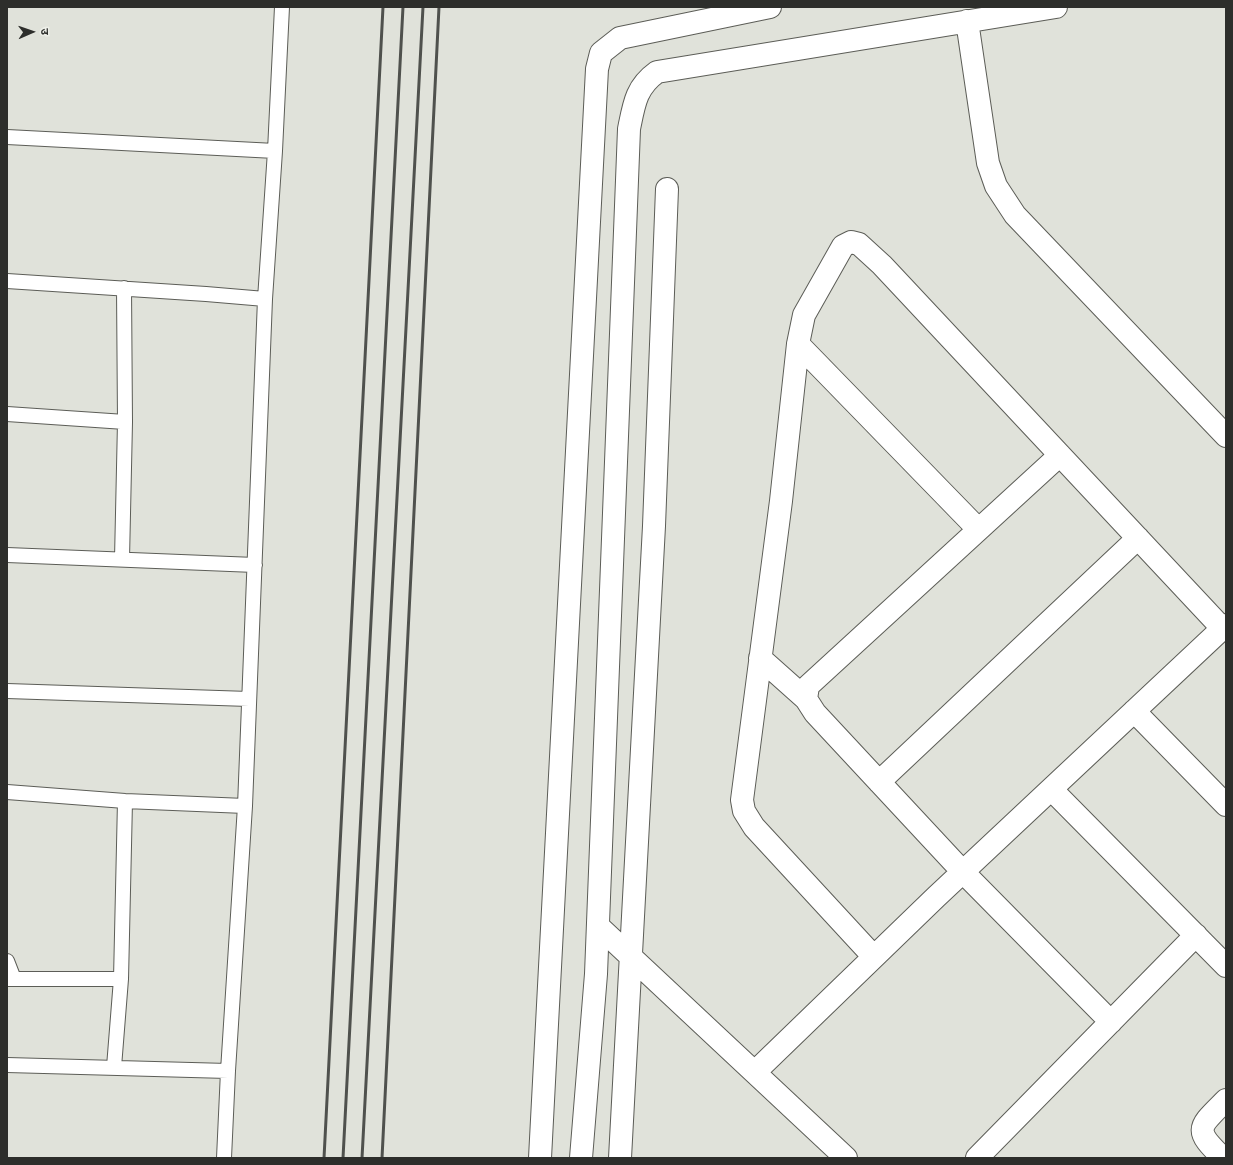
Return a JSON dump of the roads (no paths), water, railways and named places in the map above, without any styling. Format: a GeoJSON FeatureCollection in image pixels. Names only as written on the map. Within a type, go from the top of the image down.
{"type":"FeatureCollection","features":[{"type":"Feature","properties":{"kind":"street"},"geometry":{"type":"LineString","coordinates":[[540,1158],[597,68],[601,53],[620,38],[770,7]]}},
{"type":"Feature","properties":{"kind":"street"},"geometry":{"type":"LineString","coordinates":[[581,1158],[596,974],[629,129],[636,96],[647,79],[657,72],[1056,7]]}},
{"type":"Feature","properties":{"kind":"street"},"geometry":{"type":"LineString","coordinates":[[966,21],[988,163],[996,186],[1015,215],[1226,436]]}},
{"type":"Feature","properties":{"kind":"street"},"geometry":{"type":"LineString","coordinates":[[620,1158],[654,526],[667,190]]}},
{"type":"Feature","properties":{"kind":"street"},"geometry":{"type":"LineString","coordinates":[[755,1072],[963,872],[1224,627],[1138,538],[882,265],[859,244],[851,242],[843,246],[804,315],[798,344],[781,501],[742,800],[744,811],[754,827],[874,957]]}},
{"type":"Feature","properties":{"kind":"street"},"geometry":{"type":"LineString","coordinates":[[798,344],[978,530]]}},
{"type":"Feature","properties":{"kind":"street"},"geometry":{"type":"LineString","coordinates":[[806,699],[808,686],[1060,455]]}},
{"type":"Feature","properties":{"kind":"street"},"geometry":{"type":"LineString","coordinates":[[879,782],[1138,538]]}},
{"type":"Feature","properties":{"kind":"street"},"geometry":{"type":"LineString","coordinates":[[760,658],[806,699],[815,714],[963,872],[1111,1022]]}},
{"type":"Feature","properties":{"kind":"street"},"geometry":{"type":"LineString","coordinates":[[1134,711],[1226,805]]}},
{"type":"Feature","properties":{"kind":"street"},"geometry":{"type":"LineString","coordinates":[[1051,789],[1226,966]]}},
{"type":"Feature","properties":{"kind":"street"},"geometry":{"type":"LineString","coordinates":[[598,926],[630,954],[846,1158]]}},
{"type":"Feature","properties":{"kind":"street"},"geometry":{"type":"LineString","coordinates":[[977,1158],[1196,935]]}},
{"type":"Feature","properties":{"kind":"street"},"geometry":{"type":"LineString","coordinates":[[1223,1158],[1207,1142],[1202,1128],[1206,1120],[1226,1100]]}},
{"type":"Feature","properties":{"kind":"lane"},"geometry":{"type":"LineString","coordinates":[[224,1158],[245,806],[256,565],[265,299],[275,151],[282,7]]}},
{"type":"Feature","properties":{"kind":"lane"},"geometry":{"type":"LineString","coordinates":[[7,137],[275,151]]}},
{"type":"Feature","properties":{"kind":"lane"},"geometry":{"type":"LineString","coordinates":[[7,281],[265,299]]}},
{"type":"Feature","properties":{"kind":"lane"},"geometry":{"type":"LineString","coordinates":[[122,559],[125,422],[124,288]]}},
{"type":"Feature","properties":{"kind":"lane"},"geometry":{"type":"LineString","coordinates":[[7,414],[125,422]]}},
{"type":"Feature","properties":{"kind":"lane"},"geometry":{"type":"LineString","coordinates":[[7,555],[256,565]]}},
{"type":"Feature","properties":{"kind":"lane"},"geometry":{"type":"LineString","coordinates":[[7,691],[249,699]]}},
{"type":"Feature","properties":{"kind":"lane"},"geometry":{"type":"LineString","coordinates":[[7,792],[125,801],[245,806]]}},
{"type":"Feature","properties":{"kind":"lane"},"geometry":{"type":"LineString","coordinates":[[114,1067],[121,979],[125,801]]}},
{"type":"Feature","properties":{"kind":"lane"},"geometry":{"type":"LineString","coordinates":[[7,961],[10,979],[121,979]]}},
{"type":"Feature","properties":{"kind":"lane"},"geometry":{"type":"LineString","coordinates":[[7,1065],[228,1071]]}},
{"type":"Feature","properties":{"kind":"railway"},"geometry":{"type":"LineString","coordinates":[[324,1158],[383,7]]}},
{"type":"Feature","properties":{"kind":"railway"},"geometry":{"type":"LineString","coordinates":[[343,1158],[403,7]]}},
{"type":"Feature","properties":{"kind":"railway"},"geometry":{"type":"LineString","coordinates":[[362,1158],[423,7]]}},
{"type":"Feature","properties":{"kind":"railway"},"geometry":{"type":"LineString","coordinates":[[382,1158],[439,7]]}}]}
